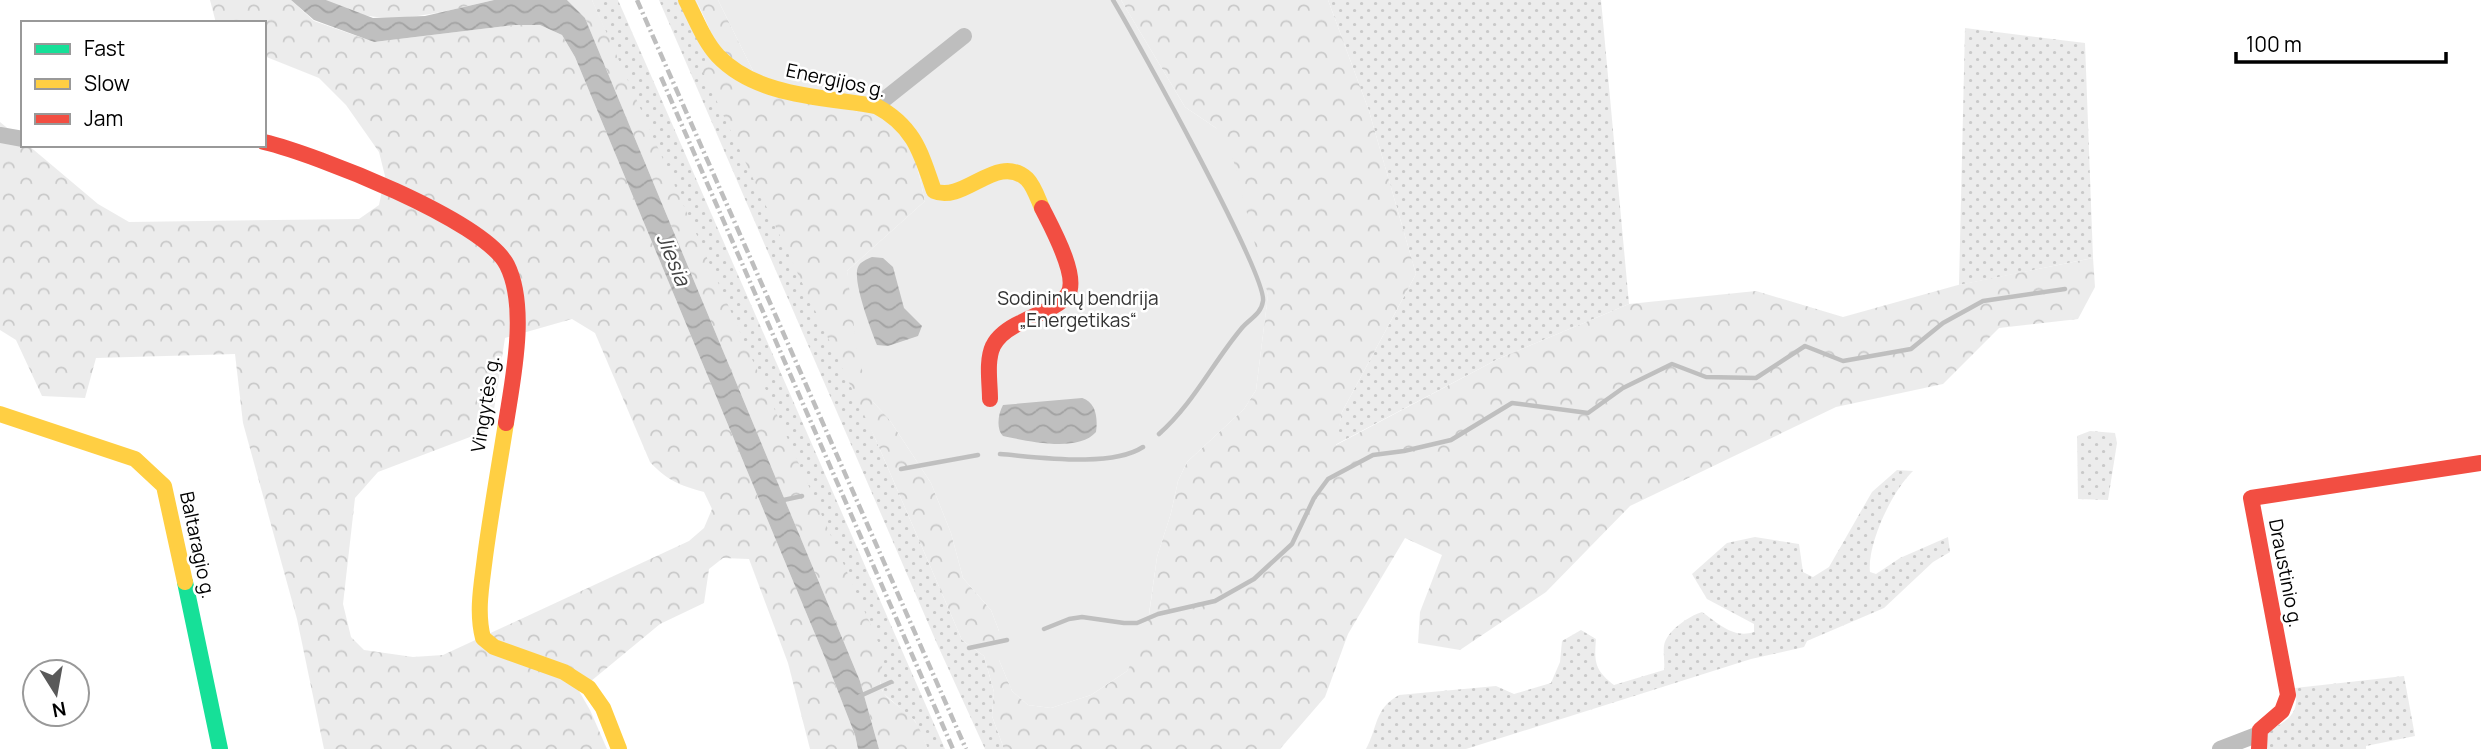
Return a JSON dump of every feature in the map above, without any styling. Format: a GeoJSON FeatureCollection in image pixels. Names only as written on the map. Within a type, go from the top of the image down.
{"type":"FeatureCollection","features":[{"type":"Feature","properties":{"kind":"street","name":"Energijos g."},"geometry":{"type":"LineString","coordinates":[[686,0],[708,43],[738,74],[776,89],[876,106],[889,112],[912,134],[933,191],[943,195],[952,194],[1008,170],[1023,175],[1029,181],[1068,268],[1071,288],[1057,303],[1000,334],[990,357],[989,399]]}},
{"type":"Feature","properties":{"kind":"street"},"geometry":{"type":"LineString","coordinates":[[876,106],[964,36]]}},
{"type":"Feature","properties":{"kind":"street"},"geometry":{"type":"LineString","coordinates":[[0,135],[21,139]]}},
{"type":"Feature","properties":{"kind":"street","name":"Vingytės g."},"geometry":{"type":"LineString","coordinates":[[266,142],[288,146],[455,220],[493,248],[508,266],[516,292],[517,321],[513,374],[489,513],[480,614],[481,632],[489,645],[539,661],[590,688],[619,749]]}},
{"type":"Feature","properties":{"kind":"street","name":"Baltaragio g."},"geometry":{"type":"LineString","coordinates":[[0,414],[135,459],[164,486],[220,749]]}},
{"type":"Feature","properties":{"kind":"street","name":"Draustinio g."},"geometry":{"type":"LineString","coordinates":[[2259,742],[2264,724],[2280,715],[2287,706],[2288,695],[2250,498],[2481,463]]}},
{"type":"Feature","properties":{"kind":"street"},"geometry":{"type":"LineString","coordinates":[[2220,749],[2259,742]]}},
{"type":"Feature","properties":{"kind":"green space"},"geometry":{"type":"Polygon","coordinates":[[[210,0],[291,0],[314,21],[374,42],[515,25],[540,25],[562,35],[575,57],[825,658],[858,749],[810,749],[788,663],[749,559],[723,558],[709,569],[704,603],[660,624],[579,691],[607,749],[324,749],[297,619],[243,423],[235,354],[96,358],[85,398],[42,396],[16,340],[0,330],[0,122],[21,139],[21,147],[30,147],[98,204],[129,222],[359,219],[379,205],[385,176],[379,152],[346,105],[319,78],[266,57],[266,21],[215,21],[210,0]],[[572,319],[505,338],[491,429],[378,472],[355,498],[343,604],[351,637],[364,650],[413,657],[443,655],[689,541],[704,528],[712,509],[704,492],[674,482],[650,462],[595,333],[572,319]]]}},
{"type":"Feature","properties":{"kind":"green space"},"geometry":{"type":"Polygon","coordinates":[[[326,0],[494,0],[431,14],[387,18],[345,10],[326,0]]]}},
{"type":"Feature","properties":{"kind":"green space"},"geometry":{"type":"Polygon","coordinates":[[[567,0],[592,0],[885,657],[881,670],[881,688],[890,700],[913,719],[928,749],[879,749],[860,681],[585,18],[567,0]]]}},
{"type":"Feature","properties":{"kind":"green space"},"geometry":{"type":"Polygon","coordinates":[[[592,0],[618,0],[945,749],[928,749],[915,721],[883,693],[879,676],[592,0]]]}},
{"type":"Feature","properties":{"kind":"green space"},"geometry":{"type":"Polygon","coordinates":[[[659,0],[696,0],[875,438],[962,640],[984,656],[994,692],[992,716],[1004,749],[985,749],[659,0]]]}},
{"type":"Feature","properties":{"kind":"green space"},"geometry":{"type":"Polygon","coordinates":[[[696,0],[718,0],[763,91],[887,121],[902,133],[912,151],[925,201],[847,271],[873,402],[889,419],[931,483],[951,533],[963,578],[991,610],[999,631],[999,660],[1012,691],[1028,705],[1051,708],[1091,695],[1127,671],[1149,615],[1157,557],[1178,481],[1187,462],[1244,409],[1256,390],[1268,295],[1216,128],[1185,107],[1121,0],[1328,0],[1369,111],[1416,274],[1342,412],[1336,445],[1498,359],[1629,304],[1756,291],[1843,317],[1958,285],[2093,258],[2095,287],[2078,319],[1999,328],[1943,384],[1836,407],[1630,506],[1546,592],[1460,650],[1418,643],[1420,612],[1442,555],[1405,538],[1348,634],[1325,697],[1280,749],[1004,749],[992,716],[994,692],[984,656],[962,640],[875,438],[703,72],[710,30],[696,0]]]}},
{"type":"Feature","properties":{"kind":"green space","name":"Sodininkų bendrija „Energetikas“"},"geometry":{"type":"Polygon","coordinates":[[[718,0],[1121,0],[1185,107],[1216,128],[1230,147],[1268,295],[1256,390],[1244,409],[1187,462],[1178,481],[1157,557],[1146,635],[1127,671],[1091,695],[1051,708],[1028,705],[1012,691],[999,660],[999,631],[991,610],[963,578],[951,533],[931,483],[889,419],[873,402],[858,358],[847,271],[925,201],[911,147],[903,134],[876,118],[763,91],[718,0]]]}},
{"type":"Feature","properties":{"kind":"green space"},"geometry":{"type":"Polygon","coordinates":[[[1328,0],[1601,0],[1629,304],[1498,359],[1335,445],[1342,412],[1416,274],[1369,111],[1328,0]]]}},
{"type":"Feature","properties":{"kind":"green space"},"geometry":{"type":"Polygon","coordinates":[[[1965,28],[2085,43],[2093,258],[1959,285],[1965,28]]]}},
{"type":"Feature","properties":{"kind":"green space"},"geometry":{"type":"Polygon","coordinates":[[[2090,431],[2115,433],[2117,443],[2108,500],[2078,499],[2077,436],[2090,431]]]}},
{"type":"Feature","properties":{"kind":"green space"},"geometry":{"type":"Polygon","coordinates":[[[1897,470],[1913,471],[1897,491],[1882,518],[1872,547],[1870,572],[1876,574],[1900,558],[1948,537],[1950,552],[1933,562],[1884,608],[1807,641],[1804,647],[1751,659],[1466,749],[1366,749],[1381,712],[1399,695],[1496,686],[1514,694],[1551,683],[1560,662],[1562,641],[1581,630],[1596,639],[1597,665],[1614,685],[1664,670],[1664,649],[1669,635],[1679,625],[1702,612],[1733,632],[1754,632],[1754,624],[1707,599],[1692,574],[1727,543],[1755,537],[1799,544],[1803,572],[1813,577],[1829,567],[1872,492],[1897,470]]]}},
{"type":"Feature","properties":{"kind":"green space"},"geometry":{"type":"Polygon","coordinates":[[[2404,676],[2415,736],[2366,746],[2366,749],[2266,749],[2268,731],[2287,719],[2294,710],[2295,688],[2404,676]]]}},
{"type":"Feature","properties":{"kind":"water","name":"Jiesia"},"geometry":{"type":"Polygon","coordinates":[[[291,0],[326,0],[373,18],[425,16],[494,0],[567,0],[585,18],[860,681],[879,749],[858,749],[825,658],[575,57],[562,35],[540,25],[515,25],[374,42],[314,20],[291,0]]]}},
{"type":"Feature","properties":{"kind":"water"},"geometry":{"type":"Polygon","coordinates":[[[872,257],[883,258],[893,267],[904,308],[922,326],[918,336],[888,346],[877,345],[863,305],[857,273],[860,264],[872,257]]]}},
{"type":"Feature","properties":{"kind":"water"},"geometry":{"type":"Polygon","coordinates":[[[1082,398],[1093,407],[1097,421],[1096,432],[1088,438],[1065,444],[1052,444],[1003,436],[999,429],[998,421],[1003,405],[1082,398]]]}},
{"type":"Feature","properties":{"kind":"waterway"},"geometry":{"type":"LineString","coordinates":[[1113,0],[1223,204],[1259,282],[1263,301],[1257,313],[1231,342],[1182,410],[1159,434]]}},
{"type":"Feature","properties":{"kind":"waterway"},"geometry":{"type":"LineString","coordinates":[[1044,629],[1082,617],[1137,623],[1158,614],[1215,601],[1254,579],[1292,544],[1314,498],[1328,479],[1373,455],[1451,440],[1512,403],[1588,413],[1623,388],[1672,364],[1706,377],[1756,378],[1805,346],[1843,361],[1911,349],[1943,323],[1983,301],[2065,289]]}},
{"type":"Feature","properties":{"kind":"waterway"},"geometry":{"type":"LineString","coordinates":[[1000,454],[1074,460],[1112,457],[1143,447]]}},
{"type":"Feature","properties":{"kind":"waterway"},"geometry":{"type":"LineString","coordinates":[[901,469],[978,455]]}},
{"type":"Feature","properties":{"kind":"waterway"},"geometry":{"type":"LineString","coordinates":[[779,501],[802,496]]}},
{"type":"Feature","properties":{"kind":"waterway"},"geometry":{"type":"LineString","coordinates":[[969,648],[1007,640]]}},
{"type":"Feature","properties":{"kind":"waterway"},"geometry":{"type":"LineString","coordinates":[[860,696],[891,682]]}},
{"type":"Feature","properties":{"kind":"railway"},"geometry":{"type":"LineString","coordinates":[[637,0],[966,749]]}},
{"type":"Feature","properties":{"kind":"railway"},"geometry":{"type":"LineString","coordinates":[[661,77],[953,749]]}},
{"type":"Feature","properties":{"kind":"traffic: fast"},"geometry":{"type":"LineString","coordinates":[[185,582],[220,749]]}},
{"type":"Feature","properties":{"kind":"traffic: slow"},"geometry":{"type":"LineString","coordinates":[[686,0],[704,37],[718,56],[734,70],[752,80],[792,93],[876,106],[889,114],[908,132],[914,142],[934,191],[957,191],[992,174],[1016,172],[1027,179],[1042,208]]}},
{"type":"Feature","properties":{"kind":"traffic: slow"},"geometry":{"type":"LineString","coordinates":[[0,414],[135,459],[164,486],[185,582]]}},
{"type":"Feature","properties":{"kind":"traffic: slow"},"geometry":{"type":"LineString","coordinates":[[506,423],[481,587],[480,618],[483,638],[494,647],[564,672],[589,688],[603,708],[619,749]]}},
{"type":"Feature","properties":{"kind":"traffic: jam"},"geometry":{"type":"LineString","coordinates":[[266,143],[320,160],[396,191],[466,228],[492,247],[507,265],[517,301],[517,343],[506,423]]}},
{"type":"Feature","properties":{"kind":"traffic: jam"},"geometry":{"type":"LineString","coordinates":[[990,399],[990,358],[996,342],[1002,334],[1059,303],[1068,294],[1070,276],[1067,264],[1042,208]]}},
{"type":"Feature","properties":{"kind":"traffic: jam"},"geometry":{"type":"LineString","coordinates":[[2259,749],[2260,730],[2282,711],[2288,695],[2251,498],[2481,463]]}}]}
